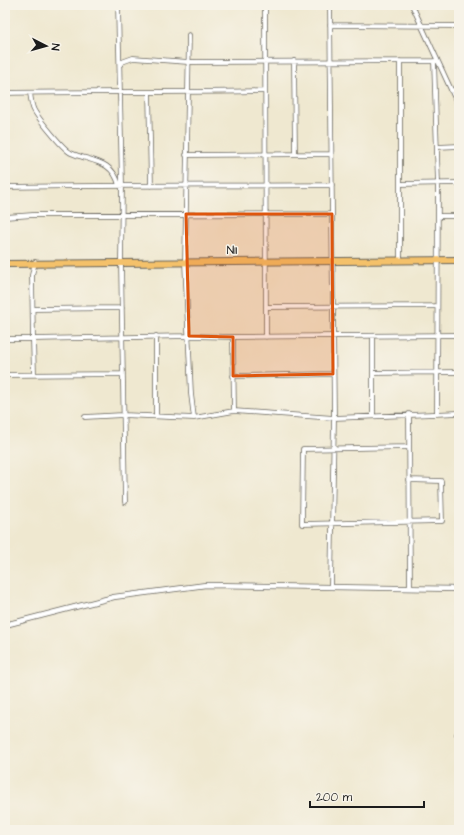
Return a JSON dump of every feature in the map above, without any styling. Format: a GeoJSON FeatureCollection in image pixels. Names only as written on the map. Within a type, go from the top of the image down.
{"type":"FeatureCollection","features":[{"type":"Feature","properties":{"kind":"main road","name":"N11"},"geometry":{"type":"LineString","coordinates":[[5,264],[35,262],[459,260]]}},
{"type":"Feature","properties":{"kind":"street"},"geometry":{"type":"LineString","coordinates":[[118,5],[125,502]]}},
{"type":"Feature","properties":{"kind":"street"},"geometry":{"type":"LineString","coordinates":[[265,5],[266,337]]}},
{"type":"Feature","properties":{"kind":"street"},"geometry":{"type":"LineString","coordinates":[[330,5],[334,418],[331,586]]}},
{"type":"Feature","properties":{"kind":"street"},"geometry":{"type":"LineString","coordinates":[[412,5],[422,25],[436,61],[459,107]]}},
{"type":"Feature","properties":{"kind":"street"},"geometry":{"type":"LineString","coordinates":[[330,25],[459,26]]}},
{"type":"Feature","properties":{"kind":"street"},"geometry":{"type":"LineString","coordinates":[[189,35],[185,187],[185,262],[194,418]]}},
{"type":"Feature","properties":{"kind":"street"},"geometry":{"type":"LineString","coordinates":[[119,66],[122,62],[133,58],[188,62],[436,61]]}},
{"type":"Feature","properties":{"kind":"street"},"geometry":{"type":"LineString","coordinates":[[294,61],[295,154]]}},
{"type":"Feature","properties":{"kind":"street"},"geometry":{"type":"LineString","coordinates":[[400,61],[400,260]]}},
{"type":"Feature","properties":{"kind":"street"},"geometry":{"type":"LineString","coordinates":[[436,61],[438,184],[437,414]]}},
{"type":"Feature","properties":{"kind":"street"},"geometry":{"type":"LineString","coordinates":[[451,91],[459,90]]}},
{"type":"Feature","properties":{"kind":"street"},"geometry":{"type":"LineString","coordinates":[[5,93],[120,91],[187,93],[265,91]]}},
{"type":"Feature","properties":{"kind":"street"},"geometry":{"type":"LineString","coordinates":[[149,92],[151,186]]}},
{"type":"Feature","properties":{"kind":"street"},"geometry":{"type":"LineString","coordinates":[[30,93],[33,109],[55,139],[70,152],[92,158],[111,168],[121,185]]}},
{"type":"Feature","properties":{"kind":"street"},"geometry":{"type":"LineString","coordinates":[[437,147],[459,146]]}},
{"type":"Feature","properties":{"kind":"street"},"geometry":{"type":"LineString","coordinates":[[186,155],[332,154]]}},
{"type":"Feature","properties":{"kind":"street"},"geometry":{"type":"LineString","coordinates":[[5,181],[7,187],[121,185],[185,187],[332,185]]}},
{"type":"Feature","properties":{"kind":"street"},"geometry":{"type":"LineString","coordinates":[[400,184],[459,183]]}},
{"type":"Feature","properties":{"kind":"street"},"geometry":{"type":"LineString","coordinates":[[5,217],[34,215],[121,214],[332,214]]}},
{"type":"Feature","properties":{"kind":"street"},"geometry":{"type":"LineString","coordinates":[[438,216],[459,216]]}},
{"type":"Feature","properties":{"kind":"street"},"geometry":{"type":"LineString","coordinates":[[34,374],[32,275],[35,262]]}},
{"type":"Feature","properties":{"kind":"street"},"geometry":{"type":"LineString","coordinates":[[266,306],[437,306]]}},
{"type":"Feature","properties":{"kind":"street"},"geometry":{"type":"LineString","coordinates":[[33,309],[122,308]]}},
{"type":"Feature","properties":{"kind":"street"},"geometry":{"type":"LineString","coordinates":[[5,339],[156,336],[266,337],[333,335],[373,337],[459,335]]}},
{"type":"Feature","properties":{"kind":"street"},"geometry":{"type":"LineString","coordinates":[[156,336],[156,416]]}},
{"type":"Feature","properties":{"kind":"street"},"geometry":{"type":"LineString","coordinates":[[234,337],[234,411]]}},
{"type":"Feature","properties":{"kind":"street"},"geometry":{"type":"LineString","coordinates":[[373,337],[373,416]]}},
{"type":"Feature","properties":{"kind":"street"},"geometry":{"type":"LineString","coordinates":[[373,373],[459,372]]}},
{"type":"Feature","properties":{"kind":"street"},"geometry":{"type":"LineString","coordinates":[[5,375],[123,374]]}},
{"type":"Feature","properties":{"kind":"street"},"geometry":{"type":"LineString","coordinates":[[233,376],[333,374]]}},
{"type":"Feature","properties":{"kind":"street"},"geometry":{"type":"LineString","coordinates":[[84,417],[123,415],[194,418],[234,411],[334,418],[459,413]]}},
{"type":"Feature","properties":{"kind":"street"},"geometry":{"type":"LineString","coordinates":[[409,414],[408,523],[410,588]]}},
{"type":"Feature","properties":{"kind":"street"},"geometry":{"type":"LineString","coordinates":[[409,447],[303,449],[302,524],[408,523],[442,521],[441,481],[409,480]]}},
{"type":"Feature","properties":{"kind":"street"},"geometry":{"type":"LineString","coordinates":[[5,610],[5,625],[114,597],[140,592],[220,585],[459,589]]}},
{"type":"Feature","properties":{"kind":"highlighted area"},"geometry":{"type":"Polygon","coordinates":[[[186,214],[332,214],[333,374],[233,376],[233,337],[189,336],[186,214]]]}}]}
